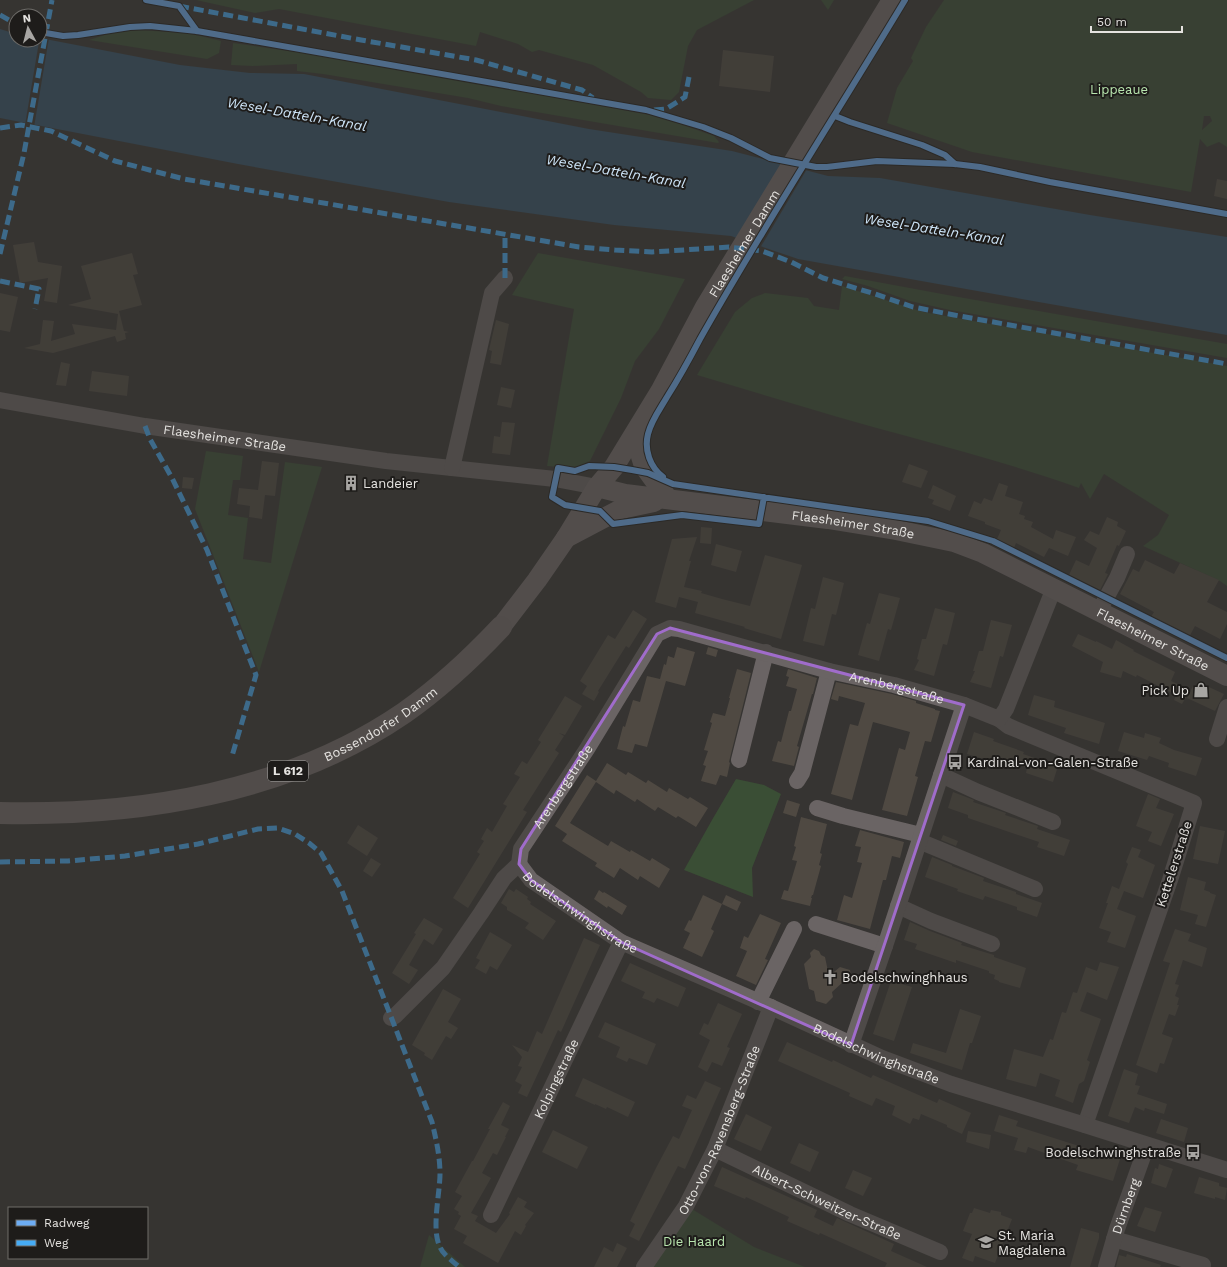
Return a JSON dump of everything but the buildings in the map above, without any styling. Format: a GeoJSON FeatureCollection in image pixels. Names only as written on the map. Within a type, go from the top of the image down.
{"type":"FeatureCollection","features":[{"type":"Feature","properties":{"kind":"highway","name":"Bossendorfer Damm"},"geometry":{"type":"LineString","coordinates":[[0,813],[32,814],[112,810],[161,803],[220,792],[285,772],[326,756],[366,736],[403,713],[455,674],[472,659],[501,627]]}},
{"type":"Feature","properties":{"kind":"main road","name":"Flaesheimer Damm"},"geometry":{"type":"LineString","coordinates":[[597,487],[614,467],[636,432],[671,372],[705,307],[892,0]]}},
{"type":"Feature","properties":{"kind":"main road"},"geometry":{"type":"LineString","coordinates":[[566,538],[621,509],[668,499],[644,466],[639,450],[636,432]]}},
{"type":"Feature","properties":{"kind":"main road","name":"Flaesheimer Straße"},"geometry":{"type":"LineString","coordinates":[[597,487],[625,494],[828,519],[896,530],[954,542],[983,553],[1227,676]]}},
{"type":"Feature","properties":{"kind":"main road","name":"Bossendorfer Damm"},"geometry":{"type":"LineString","coordinates":[[501,627],[537,580],[566,538],[597,487]]}},
{"type":"Feature","properties":{"kind":"street"},"geometry":{"type":"LineString","coordinates":[[452,468],[492,293],[505,278]]}},
{"type":"Feature","properties":{"kind":"street","name":"Flaesheimer Straße"},"geometry":{"type":"LineString","coordinates":[[0,400],[145,426],[386,461],[555,479],[597,487]]}},
{"type":"Feature","properties":{"kind":"street"},"geometry":{"type":"LineString","coordinates":[[1099,611],[1117,578],[1127,554]]}},
{"type":"Feature","properties":{"kind":"street"},"geometry":{"type":"LineString","coordinates":[[852,1045],[964,705],[999,719],[1006,709],[1050,598],[1055,589]]}},
{"type":"Feature","properties":{"kind":"street","name":"Arenbergstraße"},"geometry":{"type":"LineString","coordinates":[[391,1018],[395,1016],[443,968],[504,878],[518,864],[521,849],[587,749],[657,634],[670,628],[679,629],[766,652],[829,671],[894,685],[964,705]]}},
{"type":"Feature","properties":{"kind":"street"},"geometry":{"type":"LineString","coordinates":[[739,760],[766,652]]}},
{"type":"Feature","properties":{"kind":"street"},"geometry":{"type":"LineString","coordinates":[[797,781],[802,773],[829,671]]}},
{"type":"Feature","properties":{"kind":"street"},"geometry":{"type":"LineString","coordinates":[[1217,739],[1227,708]]}},
{"type":"Feature","properties":{"kind":"street","name":"Kettelerstraße"},"geometry":{"type":"LineString","coordinates":[[999,719],[1008,726],[1194,803],[1086,1125]]}},
{"type":"Feature","properties":{"kind":"street"},"geometry":{"type":"LineString","coordinates":[[941,775],[978,792],[1053,822]]}},
{"type":"Feature","properties":{"kind":"street"},"geometry":{"type":"LineString","coordinates":[[817,808],[920,838],[1035,889]]}},
{"type":"Feature","properties":{"kind":"street","name":"Bodelschwinghstraße"},"geometry":{"type":"LineString","coordinates":[[518,864],[531,880],[621,942],[852,1045],[951,1084],[1227,1170]]}},
{"type":"Feature","properties":{"kind":"street"},"geometry":{"type":"LineString","coordinates":[[898,906],[931,921],[992,944]]}},
{"type":"Feature","properties":{"kind":"street"},"geometry":{"type":"LineString","coordinates":[[816,924],[885,946]]}},
{"type":"Feature","properties":{"kind":"street"},"geometry":{"type":"LineString","coordinates":[[764,1005],[794,929]]}},
{"type":"Feature","properties":{"kind":"street","name":"Kolpingstraße"},"geometry":{"type":"LineString","coordinates":[[491,1215],[621,942]]}},
{"type":"Feature","properties":{"kind":"street","name":"Otto-von-Ravensberg-Straße"},"geometry":{"type":"LineString","coordinates":[[644,1267],[686,1206],[715,1149],[764,1005]]}},
{"type":"Feature","properties":{"kind":"street","name":"Dürnberg"},"geometry":{"type":"LineString","coordinates":[[1106,1267],[1114,1239],[1147,1145]]}},
{"type":"Feature","properties":{"kind":"street","name":"Albert-Schweitzer-Straße"},"geometry":{"type":"LineString","coordinates":[[715,1149],[850,1214],[940,1252]]}},
{"type":"Feature","properties":{"kind":"street"},"geometry":{"type":"LineString","coordinates":[[1114,1239],[1203,1265]]}},
{"type":"Feature","properties":{"kind":"highlighted area"},"geometry":{"type":"Polygon","coordinates":[[[670,628],[964,705],[851,1045],[621,942],[531,880],[519,864],[521,849],[657,634],[670,628]]]}},
{"type":"Feature","properties":{"kind":"green space"},"geometry":{"type":"Polygon","coordinates":[[[196,0],[754,0],[697,30],[688,46],[679,92],[671,100],[648,98],[641,92],[593,65],[539,50],[532,52],[518,44],[480,32],[476,46],[279,9],[255,13],[196,0]]]}},
{"type":"Feature","properties":{"kind":"green space"},"geometry":{"type":"Polygon","coordinates":[[[821,0],[834,0],[828,10],[821,0]]]}},
{"type":"Feature","properties":{"kind":"green space","name":"Lippeaue"},"geometry":{"type":"Polygon","coordinates":[[[944,0],[1227,0],[1227,147],[1219,142],[1207,147],[1200,139],[1191,192],[972,152],[887,123],[897,88],[913,61],[911,58],[926,27],[944,0]],[[1204,116],[1202,130],[1212,121],[1210,116],[1204,116]]]}},
{"type":"Feature","properties":{"kind":"green space"},"geometry":{"type":"Polygon","coordinates":[[[137,30],[188,33],[221,41],[219,53],[207,59],[89,40],[111,33],[137,30]]]}},
{"type":"Feature","properties":{"kind":"green space"},"geometry":{"type":"Polygon","coordinates":[[[233,43],[295,52],[295,50],[650,115],[714,136],[719,142],[501,106],[468,98],[297,71],[297,64],[253,66],[231,65],[233,43]]]}},
{"type":"Feature","properties":{"kind":"green space"},"geometry":{"type":"Polygon","coordinates":[[[538,253],[685,279],[659,329],[635,361],[621,398],[590,461],[577,467],[570,468],[547,466],[574,309],[512,295],[538,253]]]}},
{"type":"Feature","properties":{"kind":"green space"},"geometry":{"type":"Polygon","coordinates":[[[845,276],[1227,344],[1227,358],[950,310],[910,301],[868,286],[842,279],[845,276]]]}},
{"type":"Feature","properties":{"kind":"green space"},"geometry":{"type":"Polygon","coordinates":[[[842,286],[923,312],[1227,366],[1227,586],[1220,581],[1143,546],[1158,535],[1169,515],[1104,474],[1090,499],[1081,483],[1079,488],[995,461],[697,375],[735,312],[752,298],[765,293],[808,298],[814,306],[839,310],[842,286]]]}},
{"type":"Feature","properties":{"kind":"green space"},"geometry":{"type":"Polygon","coordinates":[[[206,451],[243,456],[240,480],[233,480],[228,515],[248,518],[243,559],[271,563],[285,462],[322,467],[259,672],[195,509],[206,451]]]}},
{"type":"Feature","properties":{"kind":"green space"},"geometry":{"type":"Polygon","coordinates":[[[736,779],[764,785],[781,794],[752,868],[753,897],[684,870],[736,779]]]}},
{"type":"Feature","properties":{"kind":"green space","name":"Die Haard"},"geometry":{"type":"Polygon","coordinates":[[[687,1206],[754,1247],[805,1267],[648,1267],[687,1206]]]}},
{"type":"Feature","properties":{"kind":"green space"},"geometry":{"type":"Polygon","coordinates":[[[429,1235],[465,1267],[420,1267],[429,1235]]]}},
{"type":"Feature","properties":{"kind":"water","name":"Wesel-Datteln-Kanal"},"geometry":{"type":"Polygon","coordinates":[[[0,29],[8,32],[8,48],[48,48],[48,40],[180,65],[250,73],[304,74],[589,129],[732,151],[828,176],[880,178],[1090,215],[1227,237],[1227,335],[798,259],[731,236],[614,225],[449,202],[238,164],[0,118],[0,29]]]}},
{"type":"Feature","properties":{"kind":"pier"},"geometry":{"type":"Polygon","coordinates":[[[38,48],[47,48],[34,127],[25,125],[38,48]]]}},
{"type":"Feature","properties":{"kind":"pier"},"geometry":{"type":"Polygon","coordinates":[[[783,162],[807,169],[760,248],[736,240],[783,162]]]}},
{"type":"Feature","properties":{"kind":"marked path"},"geometry":{"type":"LineString","coordinates":[[0,254],[24,153],[52,0]]}},
{"type":"Feature","properties":{"kind":"marked path"},"geometry":{"type":"LineString","coordinates":[[179,6],[476,60],[582,90],[593,98]]}},
{"type":"Feature","properties":{"kind":"marked path"},"geometry":{"type":"LineString","coordinates":[[0,15],[8,20]]}},
{"type":"Feature","properties":{"kind":"marked path"},"geometry":{"type":"LineString","coordinates":[[654,110],[666,109],[685,97],[689,77]]}},
{"type":"Feature","properties":{"kind":"marked path"},"geometry":{"type":"LineString","coordinates":[[0,128],[21,125],[51,131],[115,161],[184,179],[579,247],[652,252],[729,247],[762,251],[791,262],[823,278],[913,307],[1227,364]]}},
{"type":"Feature","properties":{"kind":"marked path"},"geometry":{"type":"LineString","coordinates":[[505,233],[505,278]]}},
{"type":"Feature","properties":{"kind":"marked path"},"geometry":{"type":"LineString","coordinates":[[0,281],[39,289],[35,309]]}},
{"type":"Feature","properties":{"kind":"marked path"},"geometry":{"type":"LineString","coordinates":[[145,426],[150,439],[172,478],[207,550],[256,675],[232,756]]}},
{"type":"Feature","properties":{"kind":"marked path"},"geometry":{"type":"LineString","coordinates":[[0,862],[68,861],[125,856],[198,844],[258,829],[278,828],[295,834],[321,853],[342,891],[432,1122],[438,1148],[440,1167],[436,1221],[437,1240],[443,1253],[459,1267]]}},
{"type":"Feature","properties":{"kind":"cycle path"},"geometry":{"type":"LineString","coordinates":[[146,0],[179,6],[197,31]]}},
{"type":"Feature","properties":{"kind":"cycle path"},"geometry":{"type":"LineString","coordinates":[[663,477],[658,473],[649,458],[647,440],[649,429],[653,420],[750,253],[905,0]]}},
{"type":"Feature","properties":{"kind":"cycle path"},"geometry":{"type":"LineString","coordinates":[[48,33],[63,36],[78,35],[130,27],[150,26],[197,31],[646,110],[703,127],[731,138],[770,158],[816,167],[877,161],[955,164],[980,167],[1050,182],[1227,214]]}},
{"type":"Feature","properties":{"kind":"cycle path"},"geometry":{"type":"LineString","coordinates":[[835,116],[922,145],[945,155],[955,164]]}},
{"type":"Feature","properties":{"kind":"cycle path"},"geometry":{"type":"LineString","coordinates":[[764,497],[759,524],[682,515],[613,524],[600,511],[565,505],[552,497],[558,468],[575,471],[589,466],[614,467],[648,473],[673,484],[928,521],[993,541],[1227,658]]}},
{"type":"Feature","properties":{"kind":"place","name":"Landeier"},"geometry":{"type":"Point","coordinates":[351,483]}},
{"type":"Feature","properties":{"kind":"place","name":"Pick Up"},"geometry":{"type":"Point","coordinates":[1201,690]}},
{"type":"Feature","properties":{"kind":"place","name":"Kardinal-von-Galen-Straße"},"geometry":{"type":"Point","coordinates":[955,762]}},
{"type":"Feature","properties":{"kind":"place","name":"Bodelschwinghhaus"},"geometry":{"type":"Point","coordinates":[830,977]}},
{"type":"Feature","properties":{"kind":"place","name":"Bodelschwinghstraße"},"geometry":{"type":"Point","coordinates":[1193,1152]}},
{"type":"Feature","properties":{"kind":"place","name":"St. Maria Magdalena"},"geometry":{"type":"Point","coordinates":[986,1242]}}]}
